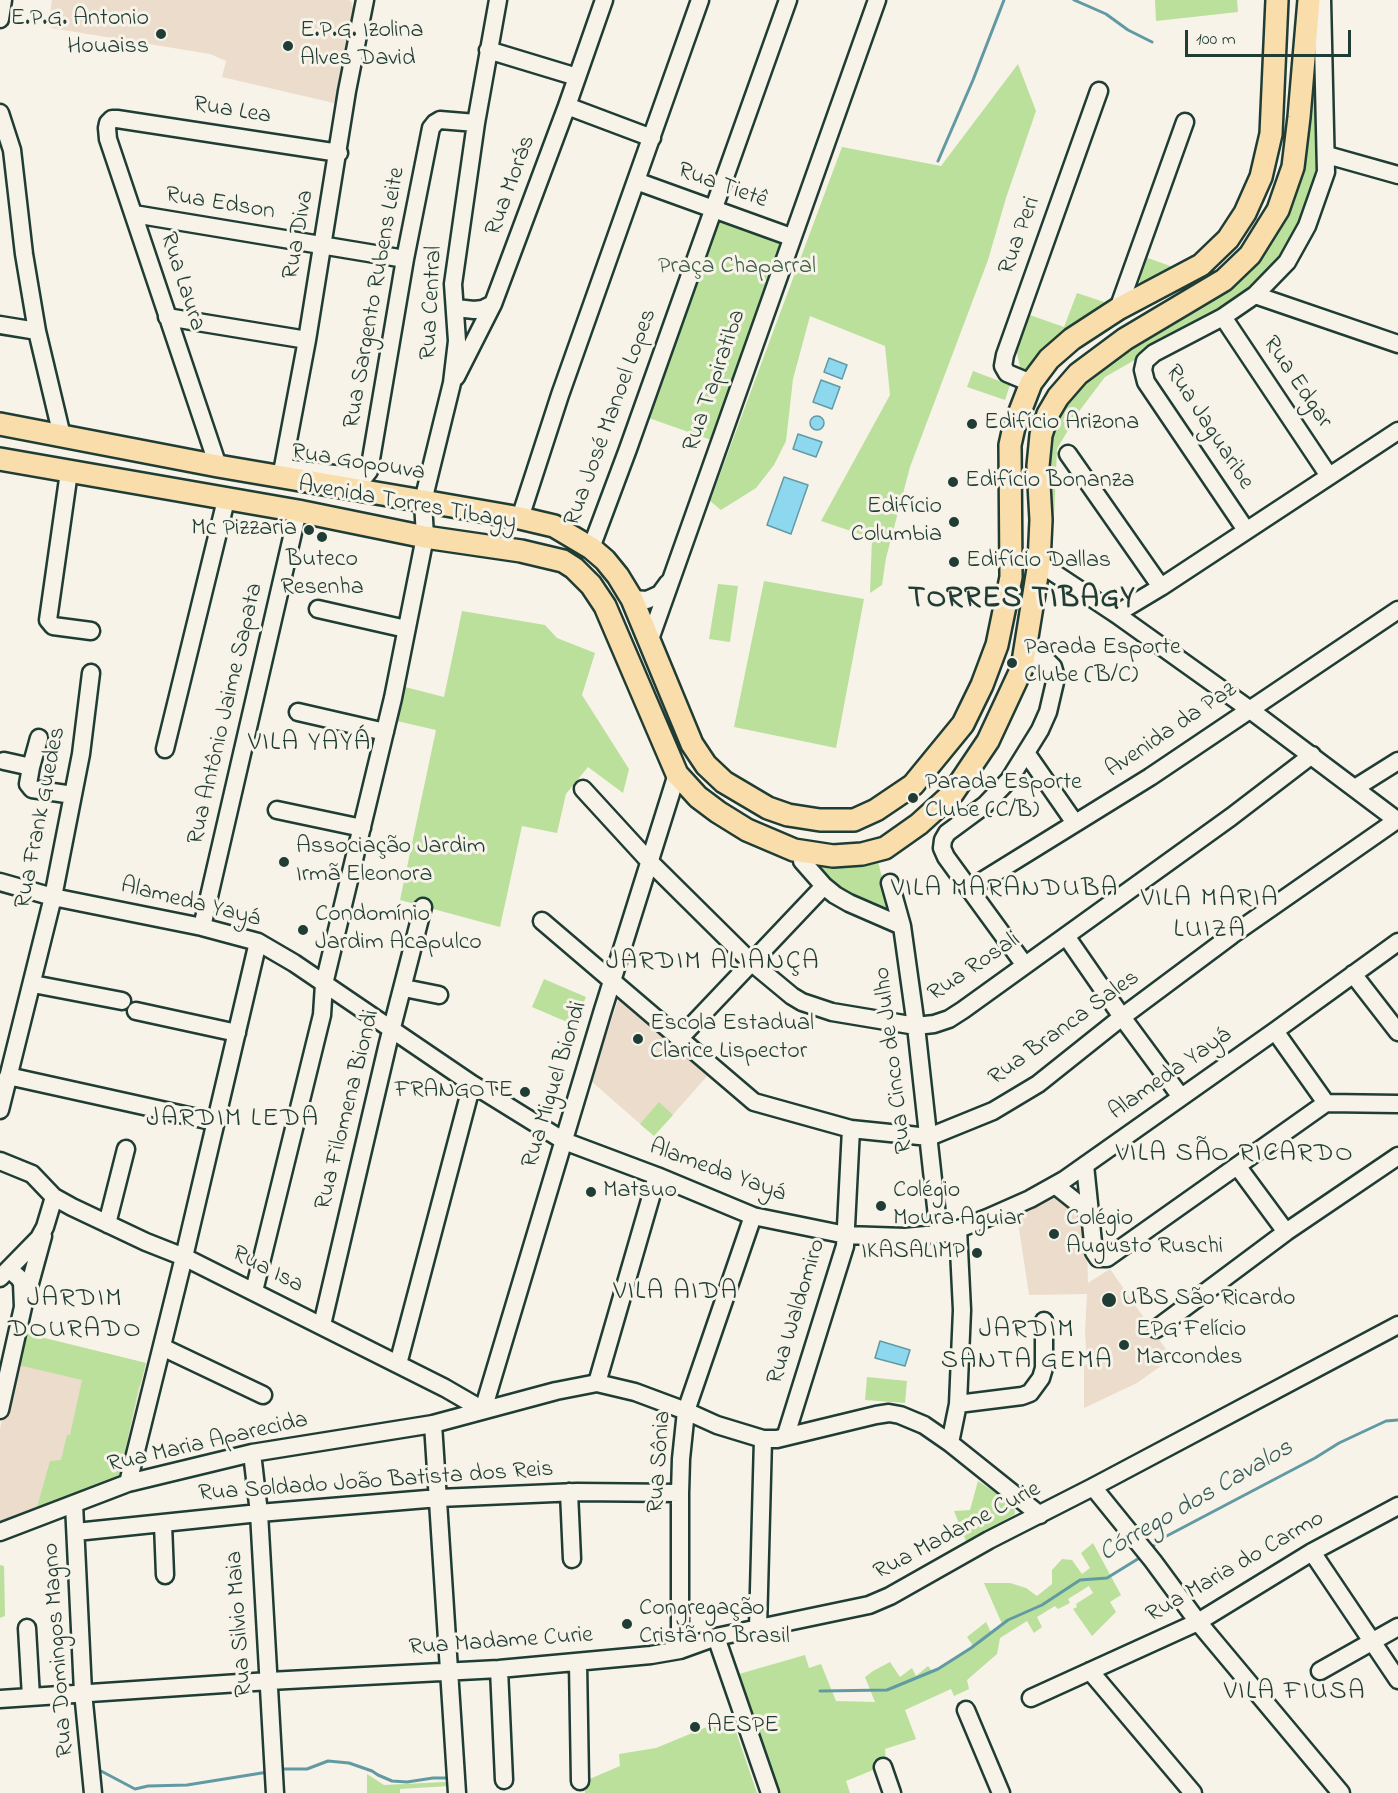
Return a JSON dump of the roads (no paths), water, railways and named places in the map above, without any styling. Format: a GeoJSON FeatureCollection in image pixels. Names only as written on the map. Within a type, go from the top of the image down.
{"type":"FeatureCollection","features":[{"type":"Feature","properties":{"kind":"main road","name":"Rua Gopouva"},"geometry":{"type":"LineString","coordinates":[[0,424],[218,466],[280,472],[554,526],[591,548],[618,576],[632,599],[692,744],[706,765],[724,782],[768,808],[788,815],[820,820],[854,820],[876,810],[913,785],[963,724],[982,685],[997,645],[1006,607],[1012,545],[1010,445],[1014,427],[1031,383],[1049,359],[1072,339],[1118,309],[1201,265],[1228,239],[1245,213],[1261,177],[1271,134],[1277,0]]}},
{"type":"Feature","properties":{"kind":"main road","name":"Avenida Torres Tibagy"},"geometry":{"type":"LineString","coordinates":[[0,459],[298,511],[425,537],[521,551],[558,559],[574,568],[591,585],[605,606],[677,774],[698,797],[747,830],[794,850],[833,856],[862,854],[885,848],[919,824],[953,793],[988,741],[1012,694],[1022,668],[1040,563],[1041,520],[1038,466],[1041,435],[1048,414],[1058,397],[1078,374],[1125,339],[1224,280],[1250,255],[1278,210],[1293,166],[1309,0]]}},
{"type":"Feature","properties":{"kind":"main road"},"geometry":{"type":"LineString","coordinates":[[1012,545],[1040,563]]}},
{"type":"Feature","properties":{"kind":"main road"},"geometry":{"type":"LineString","coordinates":[[1011,570],[1022,565],[1040,563]]}},
{"type":"Feature","properties":{"kind":"street"},"geometry":{"type":"LineString","coordinates":[[0,19],[3,0]]}},
{"type":"Feature","properties":{"kind":"street","name":"Rua Diva"},"geometry":{"type":"LineString","coordinates":[[280,472],[307,340],[364,0]]}},
{"type":"Feature","properties":{"kind":"street","name":"Rua Central"},"geometry":{"type":"LineString","coordinates":[[254,1291],[322,1015],[324,984],[385,732],[425,537],[423,501],[452,383],[457,341],[453,284],[476,123],[498,0]]}},
{"type":"Feature","properties":{"kind":"street","name":"Rua Morás"},"geometry":{"type":"LineString","coordinates":[[452,383],[493,304],[604,0]]}},
{"type":"Feature","properties":{"kind":"street"},"geometry":{"type":"LineString","coordinates":[[520,518],[560,395],[700,0]]}},
{"type":"Feature","properties":{"kind":"street","name":"Rua José Manoel Lopes"},"geometry":{"type":"LineString","coordinates":[[591,548],[788,0]]}},
{"type":"Feature","properties":{"kind":"street","name":"Rua Tapiratiba"},"geometry":{"type":"LineString","coordinates":[[649,642],[877,0]]}},
{"type":"Feature","properties":{"kind":"street","name":"Rua Jaguaribe"},"geometry":{"type":"LineString","coordinates":[[1246,530],[1146,382],[1143,370],[1145,361],[1154,353],[1223,317],[1255,295],[1287,262],[1307,226],[1326,172],[1322,0]]}},
{"type":"Feature","properties":{"kind":"street"},"geometry":{"type":"LineString","coordinates":[[488,50],[577,77]]}},
{"type":"Feature","properties":{"kind":"street","name":"Rua Peri"},"geometry":{"type":"LineString","coordinates":[[1031,383],[1007,373],[1003,366],[1005,355],[1099,91]]}},
{"type":"Feature","properties":{"kind":"street"},"geometry":{"type":"LineString","coordinates":[[567,106],[652,138]]}},
{"type":"Feature","properties":{"kind":"street"},"geometry":{"type":"LineString","coordinates":[[0,113],[12,150],[24,254],[37,331],[62,436]]}},
{"type":"Feature","properties":{"kind":"street","name":"Rua Laura"},"geometry":{"type":"LineString","coordinates":[[117,119],[112,119],[108,123],[108,139],[218,466]]}},
{"type":"Feature","properties":{"kind":"street","name":"Rua Lea"},"geometry":{"type":"LineString","coordinates":[[117,119],[339,153]]}},
{"type":"Feature","properties":{"kind":"street","name":"Rua Sargento Rubens Leite"},"geometry":{"type":"LineString","coordinates":[[280,472],[359,477],[365,476],[369,471],[405,259],[431,129],[440,120],[476,123]]}},
{"type":"Feature","properties":{"kind":"street"},"geometry":{"type":"LineString","coordinates":[[1118,309],[1185,122]]}},
{"type":"Feature","properties":{"kind":"street"},"geometry":{"type":"LineString","coordinates":[[1327,155],[1398,175]]}},
{"type":"Feature","properties":{"kind":"street","name":"Rua Tietê"},"geometry":{"type":"LineString","coordinates":[[636,181],[791,237]]}},
{"type":"Feature","properties":{"kind":"street","name":"Rua Edson"},"geometry":{"type":"LineString","coordinates":[[134,214],[405,259]]}},
{"type":"Feature","properties":{"kind":"street"},"geometry":{"type":"LineString","coordinates":[[1131,274],[1137,291],[1151,292]]}},
{"type":"Feature","properties":{"kind":"street"},"geometry":{"type":"LineString","coordinates":[[1255,295],[1398,344]]}},
{"type":"Feature","properties":{"kind":"street"},"geometry":{"type":"LineString","coordinates":[[456,308],[483,309],[493,304]]}},
{"type":"Feature","properties":{"kind":"street"},"geometry":{"type":"LineString","coordinates":[[167,317],[307,340]]}},
{"type":"Feature","properties":{"kind":"street","name":"Rua Edgar"},"geometry":{"type":"LineString","coordinates":[[1223,317],[1329,476]]}},
{"type":"Feature","properties":{"kind":"street"},"geometry":{"type":"LineString","coordinates":[[0,325],[37,331]]}},
{"type":"Feature","properties":{"kind":"street"},"geometry":{"type":"LineString","coordinates":[[1116,614],[1161,587],[1398,431]]}},
{"type":"Feature","properties":{"kind":"street"},"geometry":{"type":"LineString","coordinates":[[1068,454],[1161,587]]}},
{"type":"Feature","properties":{"kind":"street"},"geometry":{"type":"LineString","coordinates":[[69,472],[48,620],[53,626],[91,631]]}},
{"type":"Feature","properties":{"kind":"street"},"geometry":{"type":"LineString","coordinates":[[165,749],[226,500]]}},
{"type":"Feature","properties":{"kind":"street","name":"Rua Antônio Jaime Sapata"},"geometry":{"type":"LineString","coordinates":[[202,927],[298,511]]}},
{"type":"Feature","properties":{"kind":"street"},"geometry":{"type":"LineString","coordinates":[[1040,563],[1249,709],[1398,820]]}},
{"type":"Feature","properties":{"kind":"street","name":"Rua Tapiratiba"},"geometry":{"type":"LineString","coordinates":[[632,599],[647,600],[660,594],[673,574]]}},
{"type":"Feature","properties":{"kind":"street"},"geometry":{"type":"LineString","coordinates":[[318,609],[406,629]]}},
{"type":"Feature","properties":{"kind":"street","name":"Avenida da Paz"},"geometry":{"type":"LineString","coordinates":[[969,889],[1150,777],[1398,610]]}},
{"type":"Feature","properties":{"kind":"street"},"geometry":{"type":"LineString","coordinates":[[1024,964],[946,857],[942,848],[947,833],[985,805],[1009,780],[1027,754],[1048,712],[1055,682],[1053,667],[1026,653]]}},
{"type":"Feature","properties":{"kind":"street","name":"Rua Frank Guedes"},"geometry":{"type":"LineString","coordinates":[[0,1110],[53,897],[81,754],[91,673]]}},
{"type":"Feature","properties":{"kind":"street"},"geometry":{"type":"LineString","coordinates":[[298,712],[385,732]]}},
{"type":"Feature","properties":{"kind":"street"},"geometry":{"type":"LineString","coordinates":[[39,738],[28,784],[31,788],[73,795]]}},
{"type":"Feature","properties":{"kind":"street"},"geometry":{"type":"LineString","coordinates":[[1027,754],[1075,823]]}},
{"type":"Feature","properties":{"kind":"street","name":"Rua Rosali"},"geometry":{"type":"LineString","coordinates":[[583,789],[649,861],[751,962],[780,987],[802,1002],[832,1012],[916,1026],[949,1019],[1231,817],[1312,755]]}},
{"type":"Feature","properties":{"kind":"street"},"geometry":{"type":"LineString","coordinates":[[1355,788],[1398,760]]}},
{"type":"Feature","properties":{"kind":"street"},"geometry":{"type":"LineString","coordinates":[[4,761],[31,766]]}},
{"type":"Feature","properties":{"kind":"street","name":"Rua Miguel Biondi"},"geometry":{"type":"LineString","coordinates":[[483,1410],[612,980],[677,774]]}},
{"type":"Feature","properties":{"kind":"street"},"geometry":{"type":"LineString","coordinates":[[277,810],[362,828]]}},
{"type":"Feature","properties":{"kind":"street","name":"Rua Branca Sales"},"geometry":{"type":"LineString","coordinates":[[929,1137],[993,1111],[1038,1084],[1122,1017],[1232,935],[1398,820]]}},
{"type":"Feature","properties":{"kind":"street"},"geometry":{"type":"LineString","coordinates":[[802,861],[824,886],[849,903],[902,926]]}},
{"type":"Feature","properties":{"kind":"street","name":"Alameda Yayá"},"geometry":{"type":"LineString","coordinates":[[0,882],[53,897],[202,927],[258,942],[294,963],[471,1084],[564,1141],[753,1216],[846,1235],[905,1237],[939,1234],[987,1218],[1055,1185],[1398,942]]}},
{"type":"Feature","properties":{"kind":"street","name":"Rua Cinco de Julho"},"geometry":{"type":"LineString","coordinates":[[890,882],[902,926],[916,1026],[939,1234]]}},
{"type":"Feature","properties":{"kind":"street"},"geometry":{"type":"LineString","coordinates":[[679,1039],[824,886]]}},
{"type":"Feature","properties":{"kind":"street","name":"Rua Filomena Biondi"},"geometry":{"type":"LineString","coordinates":[[322,1326],[423,907]]}},
{"type":"Feature","properties":{"kind":"street"},"geometry":{"type":"LineString","coordinates":[[542,921],[754,1102],[851,1129],[929,1137]]}},
{"type":"Feature","properties":{"kind":"street"},"geometry":{"type":"LineString","coordinates":[[1066,936],[1181,1097]]}},
{"type":"Feature","properties":{"kind":"street"},"geometry":{"type":"LineString","coordinates":[[128,1483],[258,942]]}},
{"type":"Feature","properties":{"kind":"street"},"geometry":{"type":"LineString","coordinates":[[1353,974],[1398,1032]]}},
{"type":"Feature","properties":{"kind":"street"},"geometry":{"type":"LineString","coordinates":[[33,984],[237,1033]]}},
{"type":"Feature","properties":{"kind":"street"},"geometry":{"type":"LineString","coordinates":[[404,988],[439,995]]}},
{"type":"Feature","properties":{"kind":"street"},"geometry":{"type":"LineString","coordinates":[[1275,1031],[1326,1103]]}},
{"type":"Feature","properties":{"kind":"street"},"geometry":{"type":"LineString","coordinates":[[8,1076],[216,1122]]}},
{"type":"Feature","properties":{"kind":"street"},"geometry":{"type":"LineString","coordinates":[[398,1364],[471,1084]]}},
{"type":"Feature","properties":{"kind":"street"},"geometry":{"type":"LineString","coordinates":[[1085,1165],[1094,1252],[1098,1258],[1107,1258],[1326,1103],[1398,1104]]}},
{"type":"Feature","properties":{"kind":"street","name":"Rua Waldomiro"},"geometry":{"type":"LineString","coordinates":[[786,1435],[845,1246],[851,1129]]}},
{"type":"Feature","properties":{"kind":"street"},"geometry":{"type":"LineString","coordinates":[[107,1224],[126,1149]]}},
{"type":"Feature","properties":{"kind":"street"},"geometry":{"type":"LineString","coordinates":[[1155,1329],[1286,1232],[1398,1156]]}},
{"type":"Feature","properties":{"kind":"street","name":"Rua Isa"},"geometry":{"type":"LineString","coordinates":[[0,1161],[32,1174],[54,1197],[107,1224],[184,1257],[254,1291],[483,1410]]}},
{"type":"Feature","properties":{"kind":"street"},"geometry":{"type":"LineString","coordinates":[[1238,1167],[1286,1232]]}},
{"type":"Feature","properties":{"kind":"street"},"geometry":{"type":"LineString","coordinates":[[657,1176],[597,1383],[635,1392],[717,1425],[763,1439],[777,1439],[786,1435],[888,1413],[900,1414],[914,1420],[950,1443],[1040,1515]]}},
{"type":"Feature","properties":{"kind":"street"},"geometry":{"type":"LineString","coordinates":[[1055,1185],[1090,1214]]}},
{"type":"Feature","properties":{"kind":"street"},"geometry":{"type":"LineString","coordinates":[[0,1410],[23,1307],[54,1197]]}},
{"type":"Feature","properties":{"kind":"street","name":"Rua Sônia"},"geometry":{"type":"LineString","coordinates":[[680,1650],[680,1493],[686,1411],[753,1216]]}},
{"type":"Feature","properties":{"kind":"street"},"geometry":{"type":"LineString","coordinates":[[4,1274],[39,1238],[45,1227]]}},
{"type":"Feature","properties":{"kind":"street"},"geometry":{"type":"LineString","coordinates":[[950,1443],[958,1404],[962,1310],[958,1229]]}},
{"type":"Feature","properties":{"kind":"street"},"geometry":{"type":"LineString","coordinates":[[4,1274],[20,1278],[23,1307]]}},
{"type":"Feature","properties":{"kind":"street"},"geometry":{"type":"LineString","coordinates":[[958,1404],[1030,1393],[1041,1378],[1044,1368],[1044,1321]]}},
{"type":"Feature","properties":{"kind":"street","name":"Rua Madame Curie"},"geometry":{"type":"LineString","coordinates":[[0,1699],[83,1692],[578,1663],[680,1650],[716,1637],[869,1605],[890,1596],[989,1540],[1398,1325]]}},
{"type":"Feature","properties":{"kind":"street"},"geometry":{"type":"LineString","coordinates":[[162,1347],[263,1395]]}},
{"type":"Feature","properties":{"kind":"street","name":"Rua Maria Aparecida"},"geometry":{"type":"LineString","coordinates":[[0,1532],[128,1483],[252,1453],[433,1424],[597,1383]]}},
{"type":"Feature","properties":{"kind":"street"},"geometry":{"type":"LineString","coordinates":[[433,1424],[457,1793]]}},
{"type":"Feature","properties":{"kind":"street"},"geometry":{"type":"LineString","coordinates":[[758,1628],[763,1439]]}},
{"type":"Feature","properties":{"kind":"street","name":"Rua Silvio Maia"},"geometry":{"type":"LineString","coordinates":[[252,1453],[259,1513],[274,1778]]}},
{"type":"Feature","properties":{"kind":"street"},"geometry":{"type":"LineString","coordinates":[[1093,1487],[1146,1552],[1198,1622],[1341,1793]]}},
{"type":"Feature","properties":{"kind":"street"},"geometry":{"type":"LineString","coordinates":[[568,1492],[572,1559]]}},
{"type":"Feature","properties":{"kind":"street","name":"Rua Soldado João Batista dos Reis"},"geometry":{"type":"LineString","coordinates":[[76,1532],[259,1513],[439,1498],[568,1492],[680,1493]]}},
{"type":"Feature","properties":{"kind":"street","name":"Rua Domingos Magno"},"geometry":{"type":"LineString","coordinates":[[74,1504],[83,1692],[93,1793]]}},
{"type":"Feature","properties":{"kind":"street","name":"Rua Maria do Carmo"},"geometry":{"type":"LineString","coordinates":[[1031,1698],[1198,1622],[1312,1552],[1398,1506]]}},
{"type":"Feature","properties":{"kind":"street"},"geometry":{"type":"LineString","coordinates":[[163,1524],[165,1575]]}},
{"type":"Feature","properties":{"kind":"street"},"geometry":{"type":"LineString","coordinates":[[1312,1552],[1398,1680]]}},
{"type":"Feature","properties":{"kind":"street"},"geometry":{"type":"LineString","coordinates":[[1320,1671],[1398,1627]]}},
{"type":"Feature","properties":{"kind":"street"},"geometry":{"type":"LineString","coordinates":[[27,1628],[31,1697]]}},
{"type":"Feature","properties":{"kind":"street"},"geometry":{"type":"LineString","coordinates":[[716,1637],[770,1793]]}},
{"type":"Feature","properties":{"kind":"street"},"geometry":{"type":"LineString","coordinates":[[578,1663],[580,1781]]}},
{"type":"Feature","properties":{"kind":"street"},"geometry":{"type":"LineString","coordinates":[[499,1669],[504,1780]]}},
{"type":"Feature","properties":{"kind":"street"},"geometry":{"type":"LineString","coordinates":[[1090,1671],[1191,1792]]}},
{"type":"Feature","properties":{"kind":"street"},"geometry":{"type":"LineString","coordinates":[[966,1710],[1001,1793]]}},
{"type":"Feature","properties":{"kind":"street"},"geometry":{"type":"LineString","coordinates":[[884,1767],[892,1793]]}},
{"type":"Feature","properties":{"kind":"water"},"geometry":{"type":"Polygon","coordinates":[[[829,358],[847,365],[842,379],[824,372],[829,358]]]}},
{"type":"Feature","properties":{"kind":"water"},"geometry":{"type":"Polygon","coordinates":[[[821,380],[840,387],[832,409],[813,402],[821,380]]]}},
{"type":"Feature","properties":{"kind":"water"},"geometry":{"type":"Polygon","coordinates":[[[817,416],[822,418],[824,423],[822,428],[817,430],[812,428],[810,423],[812,418],[817,416]]]}},
{"type":"Feature","properties":{"kind":"water"},"geometry":{"type":"Polygon","coordinates":[[[798,434],[822,442],[816,457],[793,449],[798,434]]]}},
{"type":"Feature","properties":{"kind":"water"},"geometry":{"type":"Polygon","coordinates":[[[784,477],[808,485],[791,534],[767,525],[784,477]]]}},
{"type":"Feature","properties":{"kind":"water"},"geometry":{"type":"Polygon","coordinates":[[[880,1341],[910,1350],[905,1366],[875,1358],[880,1341]]]}},
{"type":"Feature","properties":{"kind":"waterway"},"geometry":{"type":"LineString","coordinates":[[938,161],[1004,0]]}},
{"type":"Feature","properties":{"kind":"waterway"},"geometry":{"type":"LineString","coordinates":[[1074,0],[1106,14],[1128,30],[1152,42]]}},
{"type":"Feature","properties":{"kind":"waterway","name":"Córrego dos Cavalos"},"geometry":{"type":"LineString","coordinates":[[1151,1548],[1161,1539],[1315,1458],[1339,1443],[1386,1421],[1398,1420]]}},
{"type":"Feature","properties":{"kind":"waterway","name":"Córrego dos Cavalos"},"geometry":{"type":"LineString","coordinates":[[820,1691],[887,1690],[938,1669],[1008,1620],[1042,1605],[1080,1580],[1107,1578],[1141,1557]]}},
{"type":"Feature","properties":{"kind":"waterway","name":"Córrego dos Cavalos"},"geometry":{"type":"LineString","coordinates":[[280,1769],[307,1769],[328,1761],[349,1763],[392,1781],[449,1778]]}},
{"type":"Feature","properties":{"kind":"waterway","name":"Córrego dos Cavalos"},"geometry":{"type":"LineString","coordinates":[[101,1771],[135,1789],[148,1786],[187,1785],[268,1772]]}},
{"type":"Feature","properties":{"kind":"place","name":"E.P.G. Antonio Houaiss"},"geometry":{"type":"Point","coordinates":[161,34]}},
{"type":"Feature","properties":{"kind":"place","name":"E.P.G. Izolina Alves David"},"geometry":{"type":"Point","coordinates":[288,46]}},
{"type":"Feature","properties":{"kind":"place","name":"Edifício Arizona"},"geometry":{"type":"Point","coordinates":[972,424]}},
{"type":"Feature","properties":{"kind":"place","name":"Edifício Bonanza"},"geometry":{"type":"Point","coordinates":[953,482]}},
{"type":"Feature","properties":{"kind":"place","name":"Edifício Columbia"},"geometry":{"type":"Point","coordinates":[954,522]}},
{"type":"Feature","properties":{"kind":"place","name":"Mc Pizzaria"},"geometry":{"type":"Point","coordinates":[309,530]}},
{"type":"Feature","properties":{"kind":"place","name":"Buteco Resenha"},"geometry":{"type":"Point","coordinates":[322,537]}},
{"type":"Feature","properties":{"kind":"place","name":"Edifício Dallas"},"geometry":{"type":"Point","coordinates":[954,562]}},
{"type":"Feature","properties":{"kind":"place","name":"Parada Esporte Clube (B/C)"},"geometry":{"type":"Point","coordinates":[1012,663]}},
{"type":"Feature","properties":{"kind":"place","name":"Parada Esporte Clube (C/B)"},"geometry":{"type":"Point","coordinates":[913,798]}},
{"type":"Feature","properties":{"kind":"place","name":"Associação Jardim Irmã Eleonora"},"geometry":{"type":"Point","coordinates":[284,862]}},
{"type":"Feature","properties":{"kind":"place","name":"Condomínio Jardim Acapulco"},"geometry":{"type":"Point","coordinates":[303,930]}},
{"type":"Feature","properties":{"kind":"place","name":"Escola Estadual Clarice Lispector"},"geometry":{"type":"Point","coordinates":[638,1039]}},
{"type":"Feature","properties":{"kind":"place","name":"FRANGOTE"},"geometry":{"type":"Point","coordinates":[525,1092]}},
{"type":"Feature","properties":{"kind":"place","name":"Matsuo"},"geometry":{"type":"Point","coordinates":[591,1192]}},
{"type":"Feature","properties":{"kind":"place","name":"Colégio Moura Aguiar"},"geometry":{"type":"Point","coordinates":[881,1206]}},
{"type":"Feature","properties":{"kind":"place","name":"Colégio Augusto Ruschi"},"geometry":{"type":"Point","coordinates":[1054,1234]}},
{"type":"Feature","properties":{"kind":"place","name":"IKASALIMP"},"geometry":{"type":"Point","coordinates":[977,1253]}},
{"type":"Feature","properties":{"kind":"place","name":"UBS São Ricardo"},"geometry":{"type":"Point","coordinates":[1109,1300]}},
{"type":"Feature","properties":{"kind":"place","name":"EPG Felício Marcondes"},"geometry":{"type":"Point","coordinates":[1124,1345]}},
{"type":"Feature","properties":{"kind":"place","name":"Congregação Cristã no Brasil"},"geometry":{"type":"Point","coordinates":[627,1624]}},
{"type":"Feature","properties":{"kind":"place","name":"AESPE"},"geometry":{"type":"Point","coordinates":[695,1727]}},
{"type":"Feature","properties":{"kind":"district","name":"TORRES TIBAGY"},"geometry":{"type":"Point","coordinates":[1022,601]}},
{"type":"Feature","properties":{"kind":"district","name":"VILA YAYÁ"},"geometry":{"type":"Point","coordinates":[310,745]}},
{"type":"Feature","properties":{"kind":"district","name":"VILA MARANDUBA"},"geometry":{"type":"Point","coordinates":[1005,891]}},
{"type":"Feature","properties":{"kind":"district","name":"VILA MARIA LUIZA"},"geometry":{"type":"Point","coordinates":[1210,916]}},
{"type":"Feature","properties":{"kind":"district","name":"JARDIM ALIANÇA"},"geometry":{"type":"Point","coordinates":[713,964]}},
{"type":"Feature","properties":{"kind":"district","name":"JARDIM LEDA"},"geometry":{"type":"Point","coordinates":[233,1121]}},
{"type":"Feature","properties":{"kind":"district","name":"VILA SÃO RICARDO"},"geometry":{"type":"Point","coordinates":[1235,1156]}},
{"type":"Feature","properties":{"kind":"district","name":"VILA AIDA"},"geometry":{"type":"Point","coordinates":[676,1294]}},
{"type":"Feature","properties":{"kind":"district","name":"JARDIM DOURADO"},"geometry":{"type":"Point","coordinates":[75,1316]}},
{"type":"Feature","properties":{"kind":"district","name":"JARDIM SANTA GEMA"},"geometry":{"type":"Point","coordinates":[1027,1348]}},
{"type":"Feature","properties":{"kind":"district","name":"VILA FIUSA"},"geometry":{"type":"Point","coordinates":[1295,1694]}},
{"type":"Feature","properties":{"kind":"park label","name":"Praça Chaparral"},"geometry":{"type":"Point","coordinates":[737,268]}}]}
